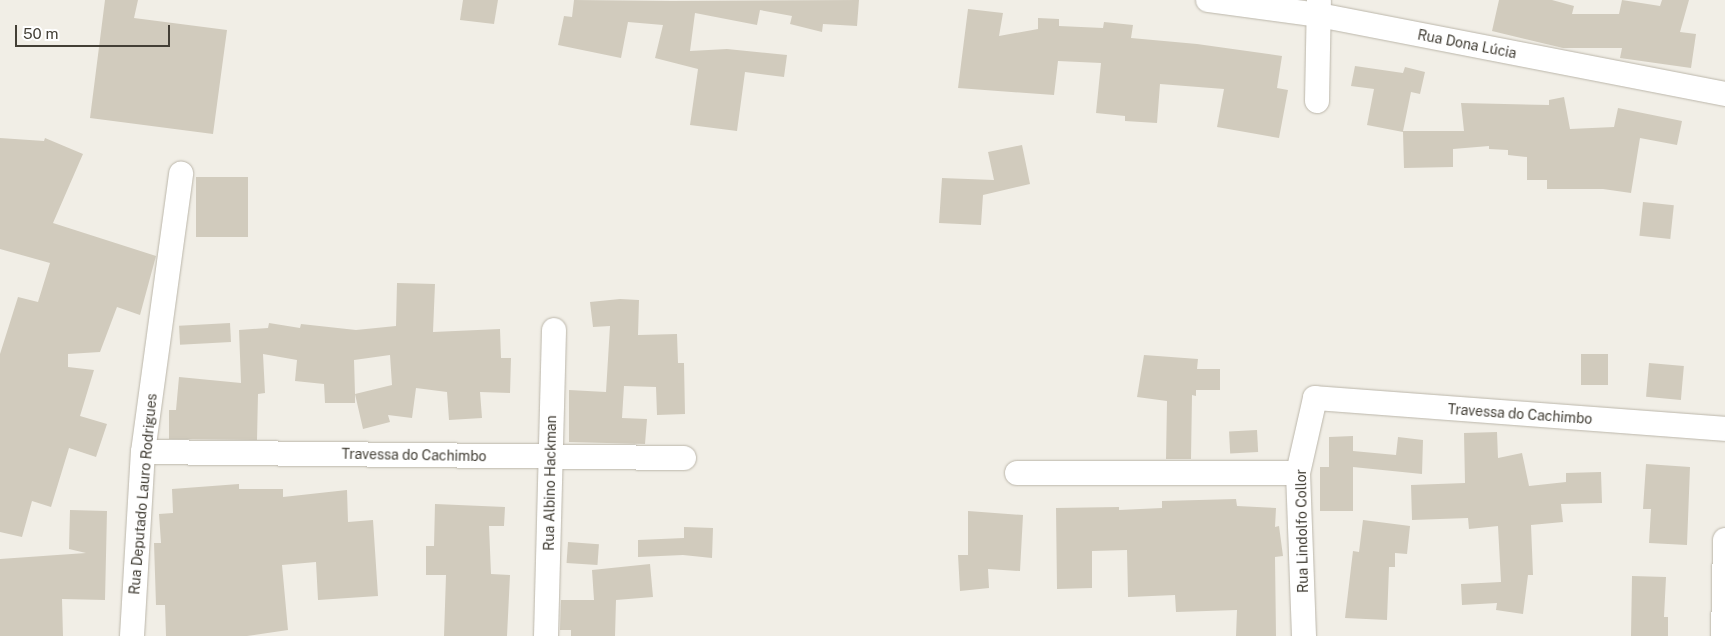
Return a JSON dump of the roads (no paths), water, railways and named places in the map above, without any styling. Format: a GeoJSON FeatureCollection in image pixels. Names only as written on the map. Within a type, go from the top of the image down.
{"type":"FeatureCollection","features":[{"type":"Feature","properties":{"kind":"street","name":"Rua Dona Lúcia"},"geometry":{"type":"LineString","coordinates":[[1208,0],[1319,8],[1725,94]]}},
{"type":"Feature","properties":{"kind":"street"},"geometry":{"type":"LineString","coordinates":[[1317,102],[1319,8]]}},
{"type":"Feature","properties":{"kind":"street","name":"Rua Deputado Lauro Rodrigues"},"geometry":{"type":"LineString","coordinates":[[132,636],[143,452],[159,323],[181,174]]}},
{"type":"Feature","properties":{"kind":"street","name":"Rua Albino Hackman"},"geometry":{"type":"LineString","coordinates":[[546,636],[554,330]]}},
{"type":"Feature","properties":{"kind":"street","name":"Travessa do Cachimbo"},"geometry":{"type":"LineString","coordinates":[[1315,398],[1725,429]]}},
{"type":"Feature","properties":{"kind":"street","name":"Rua Lindolfo Collor"},"geometry":{"type":"LineString","coordinates":[[1304,636],[1298,473],[1315,398]]}},
{"type":"Feature","properties":{"kind":"street","name":"Travessa do Cachimbo"},"geometry":{"type":"LineString","coordinates":[[143,452],[684,458]]}},
{"type":"Feature","properties":{"kind":"street"},"geometry":{"type":"LineString","coordinates":[[1017,473],[1298,473]]}},
{"type":"Feature","properties":{"kind":"street"},"geometry":{"type":"LineString","coordinates":[[1723,636],[1725,540]]}}]}
